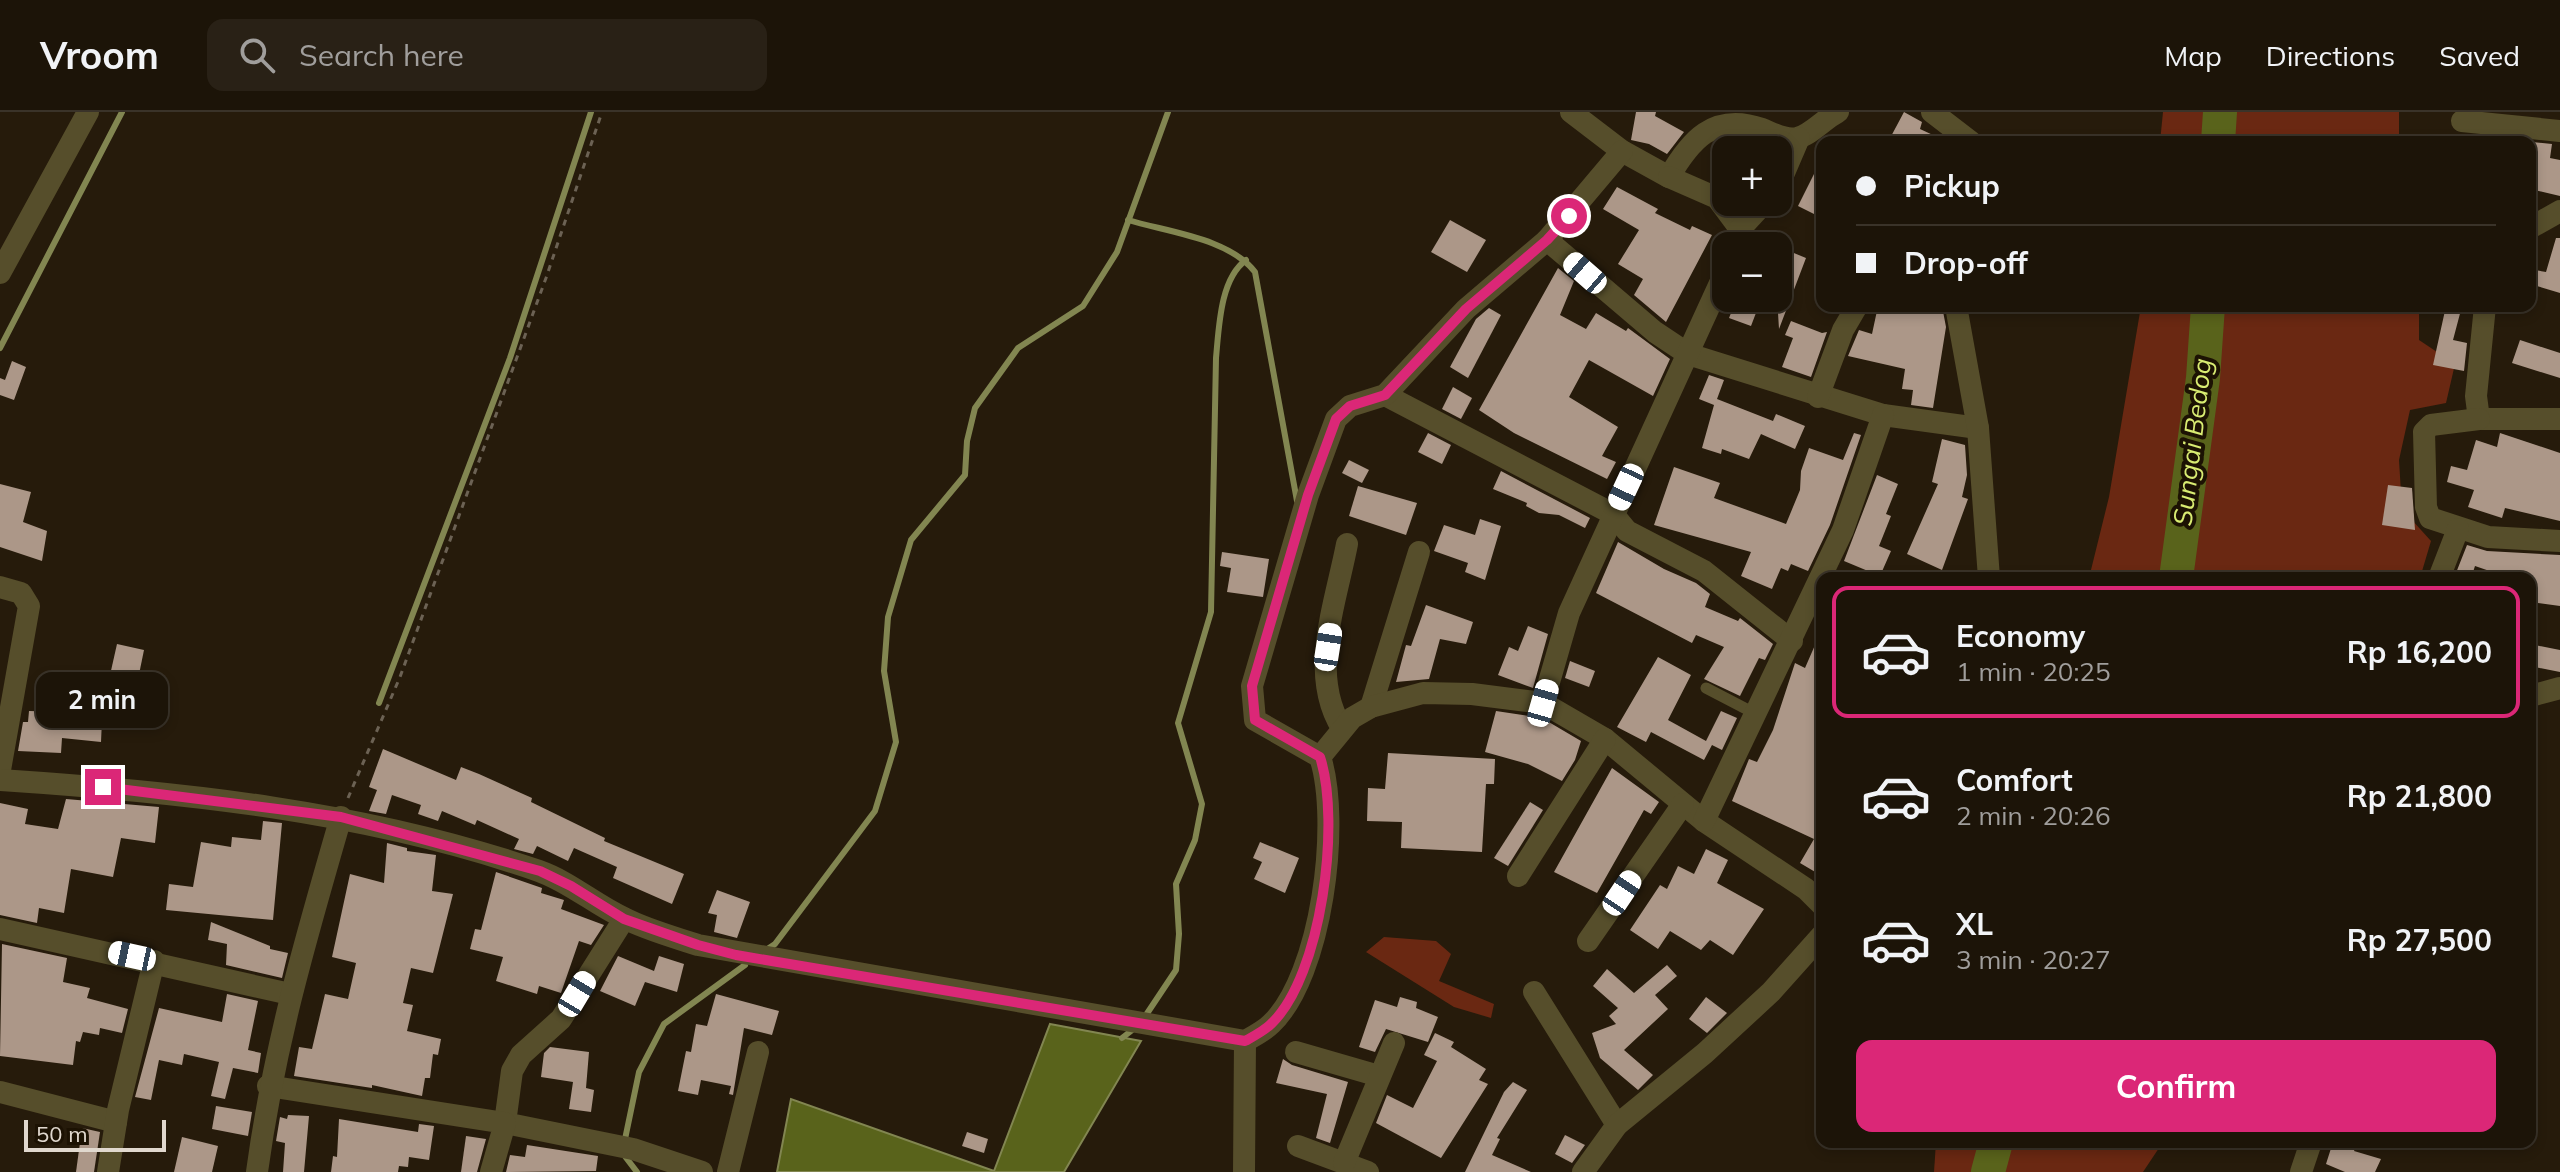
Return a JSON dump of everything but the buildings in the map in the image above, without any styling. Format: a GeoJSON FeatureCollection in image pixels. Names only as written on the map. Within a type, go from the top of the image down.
{"type":"FeatureCollection","features":[{"type":"Feature","properties":{"kind":"street"},"geometry":{"type":"LineString","coordinates":[[0,273],[88,112]]}},
{"type":"Feature","properties":{"kind":"street"},"geometry":{"type":"LineString","coordinates":[[1571,112],[1622,151],[1669,177],[1717,198],[1735,232]]}},
{"type":"Feature","properties":{"kind":"street"},"geometry":{"type":"LineString","coordinates":[[1669,177],[1689,142],[1714,128],[1732,124],[1754,126],[1787,139],[1799,138],[1838,112]]}},
{"type":"Feature","properties":{"kind":"street"},"geometry":{"type":"LineString","coordinates":[[1932,112],[1963,136]]}},
{"type":"Feature","properties":{"kind":"street"},"geometry":{"type":"LineString","coordinates":[[2462,121],[2560,131]]}},
{"type":"Feature","properties":{"kind":"street"},"geometry":{"type":"LineString","coordinates":[[1792,154],[1799,138]]}},
{"type":"Feature","properties":{"kind":"street"},"geometry":{"type":"LineString","coordinates":[[0,780],[103,787],[341,817],[540,871],[624,919],[736,955],[1245,1041],[1272,1024],[1308,957],[1328,862],[1330,827],[1327,787],[1320,757],[1255,720],[1252,686],[1308,495],[1336,419],[1350,406],[1385,395],[1466,309],[1547,240],[1622,151]]}},
{"type":"Feature","properties":{"kind":"street"},"geometry":{"type":"LineString","coordinates":[[2536,225],[2560,211]]}},
{"type":"Feature","properties":{"kind":"street"},"geometry":{"type":"LineString","coordinates":[[1547,240],[1655,332],[1688,354],[1883,415],[1978,428]]}},
{"type":"Feature","properties":{"kind":"street"},"geometry":{"type":"LineString","coordinates":[[1543,703],[1569,613],[1712,301]]}},
{"type":"Feature","properties":{"kind":"street"},"geometry":{"type":"LineString","coordinates":[[1818,397],[1843,330],[1854,312]]}},
{"type":"Feature","properties":{"kind":"street"},"geometry":{"type":"LineString","coordinates":[[1957,312],[1978,428],[1989,572]]}},
{"type":"Feature","properties":{"kind":"street"},"geometry":{"type":"LineString","coordinates":[[2479,419],[2476,396],[2484,312]]}},
{"type":"Feature","properties":{"kind":"street"},"geometry":{"type":"LineString","coordinates":[[1385,395],[1613,514],[1627,531],[1704,571],[1792,641]]}},
{"type":"Feature","properties":{"kind":"street"},"geometry":{"type":"LineString","coordinates":[[1824,572],[1843,530],[1883,415]]}},
{"type":"Feature","properties":{"kind":"street"},"geometry":{"type":"LineString","coordinates":[[2560,419],[2479,419],[2431,425],[2424,432],[2426,507],[2430,518],[2488,537],[2560,541]]}},
{"type":"Feature","properties":{"kind":"street"},"geometry":{"type":"LineString","coordinates":[[2441,572],[2458,529]]}},
{"type":"Feature","properties":{"kind":"street"},"geometry":{"type":"LineString","coordinates":[[1342,728],[1328,700],[1325,665],[1347,544]]}},
{"type":"Feature","properties":{"kind":"street"},"geometry":{"type":"LineString","coordinates":[[1371,707],[1419,552]]}},
{"type":"Feature","properties":{"kind":"street"},"geometry":{"type":"LineString","coordinates":[[0,587],[21,593],[29,606],[0,770]]}},
{"type":"Feature","properties":{"kind":"street"},"geometry":{"type":"LineString","coordinates":[[1704,821],[1816,589]]}},
{"type":"Feature","properties":{"kind":"street"},"geometry":{"type":"LineString","coordinates":[[2536,694],[2560,688]]}},
{"type":"Feature","properties":{"kind":"street"},"geometry":{"type":"LineString","coordinates":[[1320,757],[1342,728],[1371,707],[1423,693],[1472,694],[1543,703],[1605,739],[1704,821],[1806,889],[1816,899]]}},
{"type":"Feature","properties":{"kind":"street"},"geometry":{"type":"LineString","coordinates":[[1518,876],[1605,739]]}},
{"type":"Feature","properties":{"kind":"street"},"geometry":{"type":"LineString","coordinates":[[1588,941],[1683,804]]}},
{"type":"Feature","properties":{"kind":"street"},"geometry":{"type":"LineString","coordinates":[[257,1172],[268,1086],[290,994],[341,817]]}},
{"type":"Feature","properties":{"kind":"street"},"geometry":{"type":"LineString","coordinates":[[491,1172],[505,1123],[512,1071],[530,1045],[561,1019],[624,919]]}},
{"type":"Feature","properties":{"kind":"street"},"geometry":{"type":"LineString","coordinates":[[0,929],[154,961],[290,994]]}},
{"type":"Feature","properties":{"kind":"street"},"geometry":{"type":"LineString","coordinates":[[1583,1172],[1617,1125],[1705,1053],[1771,992],[1816,942]]}},
{"type":"Feature","properties":{"kind":"street"},"geometry":{"type":"LineString","coordinates":[[108,1172],[116,1122],[154,961]]}},
{"type":"Feature","properties":{"kind":"street"},"geometry":{"type":"LineString","coordinates":[[1534,992],[1617,1125]]}},
{"type":"Feature","properties":{"kind":"street"},"geometry":{"type":"LineString","coordinates":[[1244,1172],[1245,1041]]}},
{"type":"Feature","properties":{"kind":"street"},"geometry":{"type":"LineString","coordinates":[[1344,1163],[1394,1043]]}},
{"type":"Feature","properties":{"kind":"street"},"geometry":{"type":"LineString","coordinates":[[728,1172],[758,1052]]}},
{"type":"Feature","properties":{"kind":"street"},"geometry":{"type":"LineString","coordinates":[[1296,1052],[1379,1076]]}},
{"type":"Feature","properties":{"kind":"street"},"geometry":{"type":"LineString","coordinates":[[268,1086],[505,1123],[633,1149],[702,1172]]}},
{"type":"Feature","properties":{"kind":"street"},"geometry":{"type":"LineString","coordinates":[[0,1092],[116,1122]]}},
{"type":"Feature","properties":{"kind":"street"},"geometry":{"type":"LineString","coordinates":[[1298,1146],[1368,1172]]}},
{"type":"Feature","properties":{"kind":"street"},"geometry":{"type":"LineString","coordinates":[[2301,1172],[2309,1148]]}},
{"type":"Feature","properties":{"kind":"lane"},"geometry":{"type":"LineString","coordinates":[[1706,688],[1756,714]]}},
{"type":"Feature","properties":{"kind":"path"},"geometry":{"type":"LineString","coordinates":[[341,817],[405,663],[546,278],[602,112]]}},
{"type":"Feature","properties":{"kind":"shaded area"},"geometry":{"type":"Polygon","coordinates":[[[2163,112],[2399,112],[2399,136],[2161,136],[2163,112]]]}},
{"type":"Feature","properties":{"kind":"shaded area"},"geometry":{"type":"Polygon","coordinates":[[[2140,312],[2419,312],[2419,340],[2455,364],[2446,403],[2410,410],[2399,460],[2402,509],[2431,541],[2422,572],[2090,572],[2109,497],[2140,312]]]}},
{"type":"Feature","properties":{"kind":"shaded area"},"geometry":{"type":"Polygon","coordinates":[[[1384,937],[1436,941],[1451,954],[1439,981],[1494,1004],[1491,1018],[1454,1007],[1366,952],[1384,937]]]}},
{"type":"Feature","properties":{"kind":"shaded area"},"geometry":{"type":"Polygon","coordinates":[[[1050,1024],[1141,1041],[1064,1172],[777,1172],[791,1099],[994,1171],[1050,1024]]]}},
{"type":"Feature","properties":{"kind":"shaded area"},"geometry":{"type":"Polygon","coordinates":[[[1936,1148],[2159,1148],[2143,1172],[1934,1172],[1936,1148]]]}},
{"type":"Feature","properties":{"kind":"waterway"},"geometry":{"type":"LineString","coordinates":[[0,348],[122,112]]}},
{"type":"Feature","properties":{"kind":"waterway"},"geometry":{"type":"LineString","coordinates":[[379,703],[510,358],[591,112]]}},
{"type":"Feature","properties":{"kind":"waterway"},"geometry":{"type":"LineString","coordinates":[[766,950],[775,944],[875,811],[896,742],[884,671],[888,617],[911,540],[965,475],[967,441],[975,408],[1018,348],[1083,306],[1117,252],[1168,112]]}},
{"type":"Feature","properties":{"kind":"waterway","name":"Sungai Bedog"},"geometry":{"type":"LineString","coordinates":[[2218,136],[2220,112]]}},
{"type":"Feature","properties":{"kind":"waterway"},"geometry":{"type":"LineString","coordinates":[[1128,220],[1214,244],[1244,260],[1255,272],[1297,501]]}},
{"type":"Feature","properties":{"kind":"waterway"},"geometry":{"type":"LineString","coordinates":[[1146,1015],[1176,970],[1179,934],[1176,884],[1195,840],[1202,804],[1178,723],[1211,612],[1216,358],[1220,318],[1231,279],[1246,260]]}},
{"type":"Feature","properties":{"kind":"waterway","name":"Sungai Bedog"},"geometry":{"type":"LineString","coordinates":[[2177,572],[2203,378],[2208,312]]}},
{"type":"Feature","properties":{"kind":"waterway"},"geometry":{"type":"LineString","coordinates":[[624,1144],[639,1072],[664,1024],[745,965]]}},
{"type":"Feature","properties":{"kind":"waterway"},"geometry":{"type":"LineString","coordinates":[[1122,1038],[1131,1031]]}},
{"type":"Feature","properties":{"kind":"waterway","name":"Sungai Bedog"},"geometry":{"type":"LineString","coordinates":[[1988,1172],[1994,1148]]}},
{"type":"Feature","properties":{"kind":"waterway"},"geometry":{"type":"LineString","coordinates":[[624,1155],[637,1172]]}},
{"type":"Feature","properties":{"kind":"route"},"geometry":{"type":"LineString","coordinates":[[103,787],[341,817],[540,871],[624,919],[736,955],[1245,1041],[1272,1024],[1308,957],[1328,862],[1330,808],[1320,757],[1255,720],[1251,702],[1264,640],[1308,495],[1336,419],[1350,406],[1385,395],[1466,309],[1547,240],[1569,216]]}}]}
